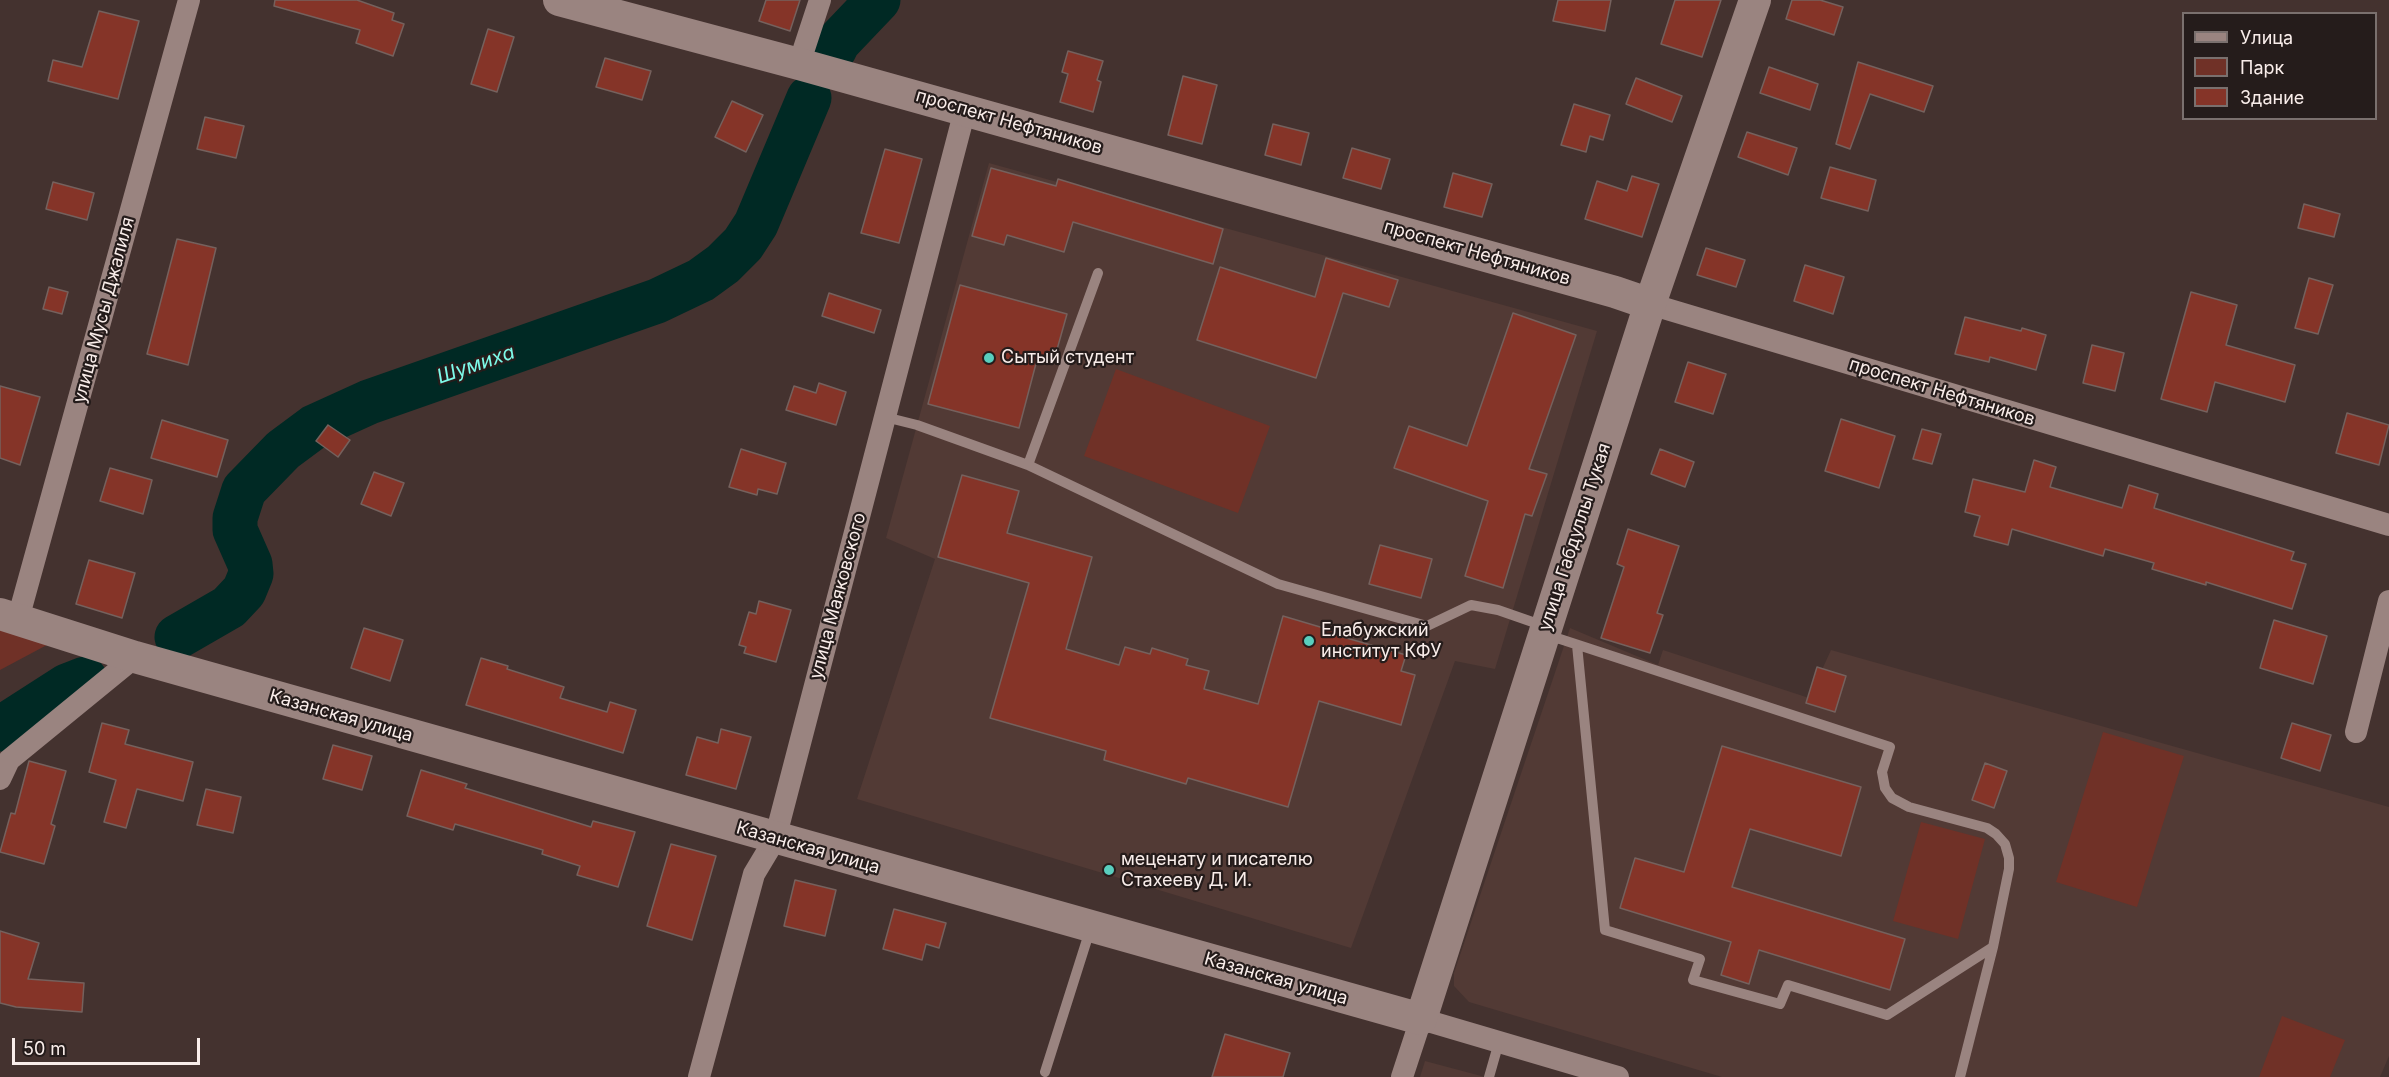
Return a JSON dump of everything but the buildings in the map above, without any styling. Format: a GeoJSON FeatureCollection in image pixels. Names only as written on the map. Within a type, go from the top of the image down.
{"type":"FeatureCollection","features":[{"type":"Feature","properties":{"kind":"street","name":"улица Мусы Джалиля"},"geometry":{"type":"LineString","coordinates":[[9,617],[189,0]]}},
{"type":"Feature","properties":{"kind":"street","name":"проспект Нефтяников"},"geometry":{"type":"LineString","coordinates":[[559,0],[799,64],[1592,285],[2389,525]]}},
{"type":"Feature","properties":{"kind":"street"},"geometry":{"type":"LineString","coordinates":[[799,64],[820,0]]}},
{"type":"Feature","properties":{"kind":"street","name":"улица Габдуллы Тукая"},"geometry":{"type":"LineString","coordinates":[[1402,1077],[1650,304],[1755,0]]}},
{"type":"Feature","properties":{"kind":"street","name":"улица Маяковского"},"geometry":{"type":"LineString","coordinates":[[699,1077],[754,874],[775,839],[965,110]]}},
{"type":"Feature","properties":{"kind":"street"},"geometry":{"type":"LineString","coordinates":[[2356,732],[2389,601]]}},
{"type":"Feature","properties":{"kind":"street","name":"Казанская улица"},"geometry":{"type":"LineString","coordinates":[[9,617],[135,657],[1421,1019],[1618,1077]]}},
{"type":"Feature","properties":{"kind":"street"},"geometry":{"type":"LineString","coordinates":[[0,779],[9,760],[135,657]]}},
{"type":"Feature","properties":{"kind":"lane"},"geometry":{"type":"LineString","coordinates":[[1028,465],[1098,273]]}},
{"type":"Feature","properties":{"kind":"lane"},"geometry":{"type":"LineString","coordinates":[[885,417],[917,425],[1028,465],[1278,584],[1426,626],[1472,605],[1498,610],[1577,645],[1890,747],[1882,772],[1885,788],[1892,798],[1909,807],[1987,828],[2005,844],[2009,858],[2009,869],[1993,947],[1960,1077]]}},
{"type":"Feature","properties":{"kind":"lane"},"geometry":{"type":"LineString","coordinates":[[1577,645],[1605,930],[1701,960],[1693,980],[1780,1004],[1788,985],[1887,1015],[1993,947]]}},
{"type":"Feature","properties":{"kind":"lane"},"geometry":{"type":"LineString","coordinates":[[1045,1072],[1091,927]]}},
{"type":"Feature","properties":{"kind":"lane"},"geometry":{"type":"LineString","coordinates":[[1488,1077],[1499,1042]]}},
{"type":"Feature","properties":{"kind":"shaded area"},"geometry":{"type":"Polygon","coordinates":[[[989,163],[1057,182],[1058,179],[1171,213],[1597,331],[1495,669],[1455,661],[1351,948],[857,799],[935,559],[886,538],[989,163]]]}},
{"type":"Feature","properties":{"kind":"shaded area"},"geometry":{"type":"Polygon","coordinates":[[[1570,628],[1658,665],[1663,650],[1809,698],[1831,650],[2389,807],[2389,1056],[2380,1077],[1722,1077],[1469,1002],[1454,986],[1454,973],[1570,628]]]}},
{"type":"Feature","properties":{"kind":"shaded area"},"geometry":{"type":"Polygon","coordinates":[[[1425,1061],[1485,1077],[1420,1077],[1425,1061]]]}},
{"type":"Feature","properties":{"kind":"green space"},"geometry":{"type":"Polygon","coordinates":[[[1116,369],[1270,426],[1238,513],[1084,456],[1116,369]]]}},
{"type":"Feature","properties":{"kind":"green space"},"geometry":{"type":"Polygon","coordinates":[[[0,623],[60,638],[0,670],[0,623]]]}},
{"type":"Feature","properties":{"kind":"green space"},"geometry":{"type":"Polygon","coordinates":[[[2103,732],[2184,756],[2137,907],[2056,882],[2103,732]]]}},
{"type":"Feature","properties":{"kind":"green space"},"geometry":{"type":"Polygon","coordinates":[[[1921,822],[1985,839],[1958,939],[1893,921],[1921,822]]]}},
{"type":"Feature","properties":{"kind":"green space"},"geometry":{"type":"Polygon","coordinates":[[[2282,1016],[2345,1040],[2330,1077],[2259,1077],[2282,1016]]]}},
{"type":"Feature","properties":{"kind":"waterway","name":"Шумиха"},"geometry":{"type":"LineString","coordinates":[[834,50],[838,42],[878,0]]}},
{"type":"Feature","properties":{"kind":"waterway","name":"Шумиха"},"geometry":{"type":"LineString","coordinates":[[177,637],[229,607],[244,591],[251,574],[250,564],[235,530],[235,518],[244,490],[283,450],[314,427],[369,402],[657,301],[701,280],[723,264],[743,244],[756,224],[809,98]]}},
{"type":"Feature","properties":{"kind":"waterway","name":"Шумиха"},"geometry":{"type":"LineString","coordinates":[[0,729],[67,686],[85,679]]}},
{"type":"Feature","properties":{"kind":"place","name":"Сытый студент"},"geometry":{"type":"Point","coordinates":[989,358]}},
{"type":"Feature","properties":{"kind":"place","name":"Елабужский институт КФУ"},"geometry":{"type":"Point","coordinates":[1309,641]}},
{"type":"Feature","properties":{"kind":"place","name":"меценату и писателю Стахееву Д. И."},"geometry":{"type":"Point","coordinates":[1109,870]}}]}
